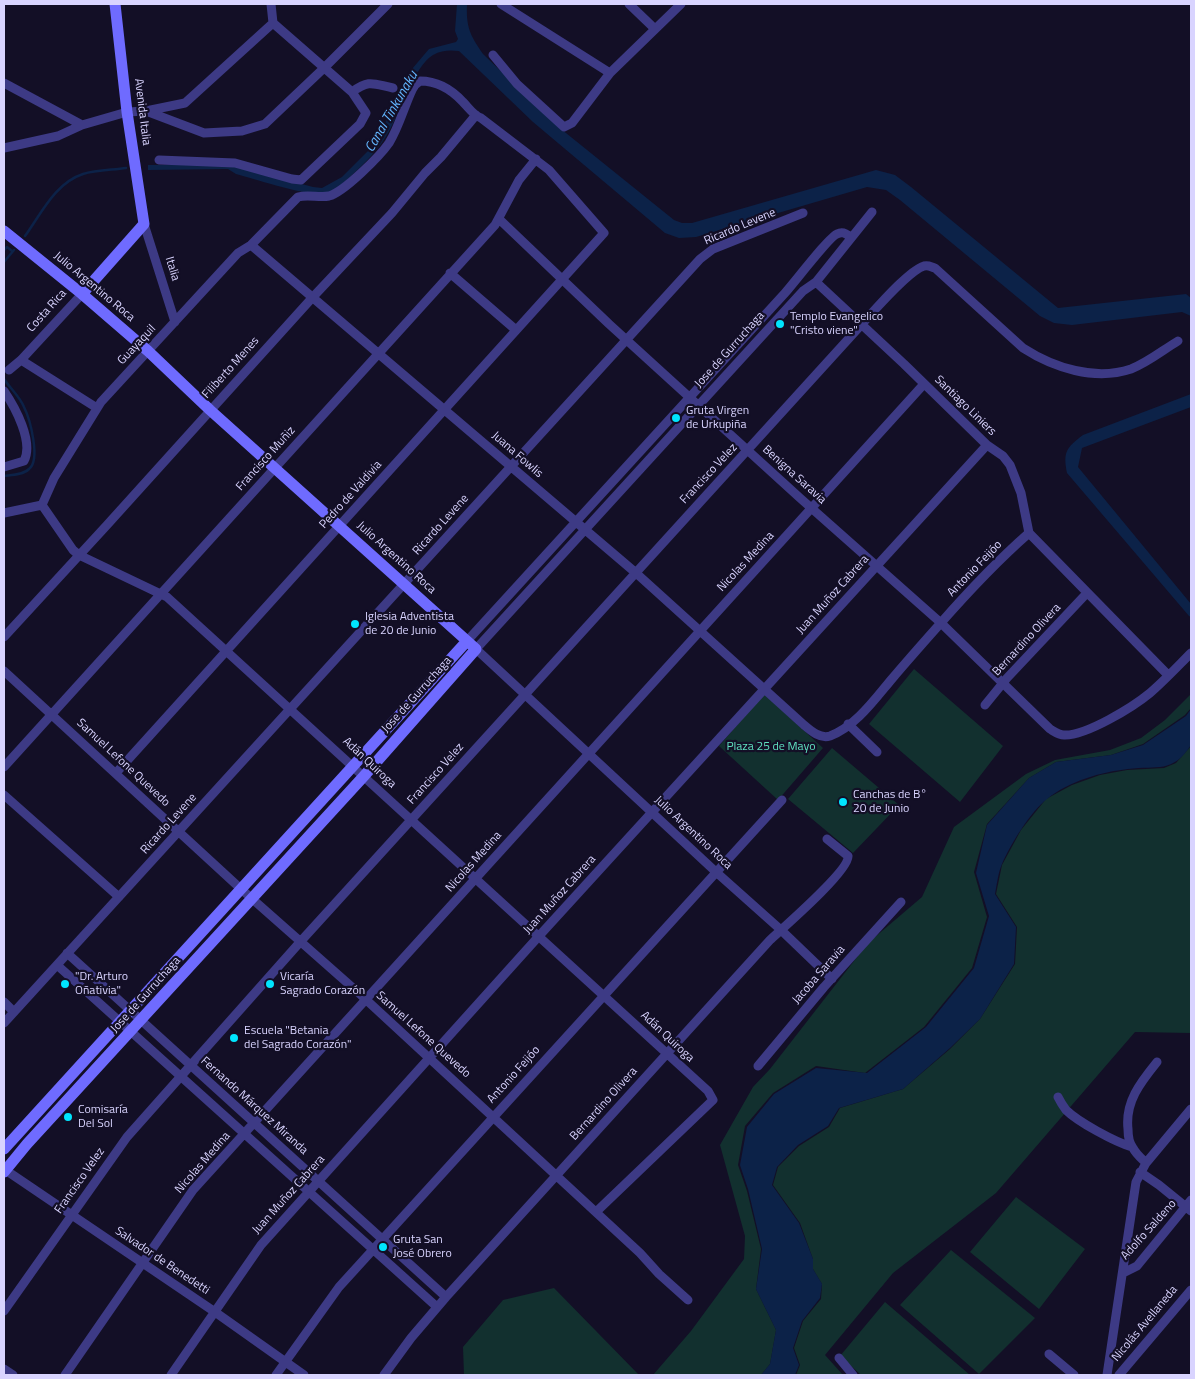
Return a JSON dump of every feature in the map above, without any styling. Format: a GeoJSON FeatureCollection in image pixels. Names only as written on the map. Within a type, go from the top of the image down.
{"type":"FeatureCollection","features":[{"type":"Feature","properties":{"kind":"street","name":"Avenida Italia"},"geometry":{"type":"LineString","coordinates":[[116,4],[127,112],[144,224]]}},
{"type":"Feature","properties":{"kind":"street"},"geometry":{"type":"LineString","coordinates":[[159,160],[235,163],[301,180],[360,124],[366,114],[352,92],[273,23],[271,4]]}},
{"type":"Feature","properties":{"kind":"street"},"geometry":{"type":"LineString","coordinates":[[146,111],[204,134],[254,129],[265,124],[275,116],[388,4]]}},
{"type":"Feature","properties":{"kind":"street"},"geometry":{"type":"LineString","coordinates":[[501,4],[610,73]]}},
{"type":"Feature","properties":{"kind":"street"},"geometry":{"type":"LineString","coordinates":[[629,4],[655,29]]}},
{"type":"Feature","properties":{"kind":"street"},"geometry":{"type":"LineString","coordinates":[[493,55],[516,84],[564,127],[572,122],[610,73],[681,4]]}},
{"type":"Feature","properties":{"kind":"street"},"geometry":{"type":"LineString","coordinates":[[4,148],[58,136],[82,125],[127,112],[146,111],[185,103],[273,23]]}},
{"type":"Feature","properties":{"kind":"street","name":"Guayaquil"},"geometry":{"type":"LineString","coordinates":[[42,505],[54,478],[97,408],[238,253],[251,245],[298,197],[302,195],[329,196],[343,189],[383,150],[389,142],[412,90],[420,81],[433,82],[447,89],[462,100],[476,115]]}},
{"type":"Feature","properties":{"kind":"street"},"geometry":{"type":"LineString","coordinates":[[4,83],[82,125]]}},
{"type":"Feature","properties":{"kind":"street"},"geometry":{"type":"LineString","coordinates":[[352,92],[368,83],[393,88]]}},
{"type":"Feature","properties":{"kind":"street"},"geometry":{"type":"LineString","coordinates":[[476,115],[536,160]]}},
{"type":"Feature","properties":{"kind":"street","name":"Filiberto Menes"},"geometry":{"type":"LineString","coordinates":[[4,637],[312,298],[392,213],[476,115]]}},
{"type":"Feature","properties":{"kind":"street","name":"Francisco Muñiz"},"geometry":{"type":"LineString","coordinates":[[4,767],[499,219],[518,180],[536,160]]}},
{"type":"Feature","properties":{"kind":"street","name":"Pedro de Valdivia"},"geometry":{"type":"LineString","coordinates":[[116,773],[225,650],[340,526],[604,233],[548,170],[536,160]]}},
{"type":"Feature","properties":{"kind":"street","name":"Jose de Gurruchaga"},"geometry":{"type":"LineString","coordinates":[[4,1170],[803,291],[816,282],[872,212]]}},
{"type":"Feature","properties":{"kind":"street","name":"Ricardo Levene"},"geometry":{"type":"LineString","coordinates":[[4,1023],[404,585],[510,466],[707,253],[803,214]]}},
{"type":"Feature","properties":{"kind":"street","name":"Benigna Saravia"},"geometry":{"type":"LineString","coordinates":[[499,219],[800,498],[941,623],[1050,729],[1059,734],[1066,735],[1099,725],[1149,694],[1168,675]]}},
{"type":"Feature","properties":{"kind":"street","name":"Costa Rica"},"geometry":{"type":"LineString","coordinates":[[9,370],[21,360],[144,224]]}},
{"type":"Feature","properties":{"kind":"street","name":"Italia"},"geometry":{"type":"LineString","coordinates":[[144,224],[175,322]]}},
{"type":"Feature","properties":{"kind":"street","name":"Julio Argentino Roca"},"geometry":{"type":"LineString","coordinates":[[4,231],[82,294],[148,351],[210,410],[525,694],[588,755],[781,930],[832,979]]}},
{"type":"Feature","properties":{"kind":"street","name":"Jose de Gurruchaga"},"geometry":{"type":"LineString","coordinates":[[4,1150],[575,521],[804,272],[831,238],[844,232],[851,237]]}},
{"type":"Feature","properties":{"kind":"street","name":"Juana Fowlis"},"geometry":{"type":"LineString","coordinates":[[251,245],[636,572],[804,725],[819,736],[827,737],[848,724]]}},
{"type":"Feature","properties":{"kind":"street","name":"Francisco Velez"},"geometry":{"type":"LineString","coordinates":[[4,1311],[126,1137],[525,694],[862,324],[912,273],[922,266],[928,265],[936,268],[1024,348],[1037,357],[1072,370],[1104,374],[1130,369],[1178,341]]}},
{"type":"Feature","properties":{"kind":"street"},"geometry":{"type":"LineString","coordinates":[[450,273],[516,330]]}},
{"type":"Feature","properties":{"kind":"street","name":"Santiago Liniers"},"geometry":{"type":"LineString","coordinates":[[816,282],[862,324],[986,445],[1003,456],[1010,465],[1021,493],[1029,534]]}},
{"type":"Feature","properties":{"kind":"street"},"geometry":{"type":"LineString","coordinates":[[21,360],[97,408]]}},
{"type":"Feature","properties":{"kind":"street","name":"Nicolas Medina"},"geometry":{"type":"LineString","coordinates":[[66,1375],[193,1190],[255,1124],[924,384]]}},
{"type":"Feature","properties":{"kind":"street"},"geometry":{"type":"LineString","coordinates":[[4,392],[17,412],[27,445],[27,456],[24,460],[4,467]]}},
{"type":"Feature","properties":{"kind":"street","name":"Juan Muñoz Cabrera"},"geometry":{"type":"LineString","coordinates":[[171,1375],[261,1245],[539,936],[986,445]]}},
{"type":"Feature","properties":{"kind":"street"},"geometry":{"type":"LineString","coordinates":[[4,513],[42,505]]}},
{"type":"Feature","properties":{"kind":"street","name":"Adán Quiroga"},"geometry":{"type":"LineString","coordinates":[[42,505],[73,550],[79,555],[162,593],[354,766],[708,1091],[713,1100],[596,1212]]}},
{"type":"Feature","properties":{"kind":"street"},"geometry":{"type":"LineString","coordinates":[[1029,534],[1168,675],[1191,653]]}},
{"type":"Feature","properties":{"kind":"street","name":"Antonio Feijóo"},"geometry":{"type":"LineString","coordinates":[[848,724],[869,705],[989,571],[1029,534]]}},
{"type":"Feature","properties":{"kind":"street","name":"Bernardino Olivera"},"geometry":{"type":"LineString","coordinates":[[985,705],[1007,678],[1087,594]]}},
{"type":"Feature","properties":{"kind":"street","name":"Samuel Lefone Quevedo"},"geometry":{"type":"LineString","coordinates":[[4,671],[179,832],[494,1116],[688,1300]]}},
{"type":"Feature","properties":{"kind":"street"},"geometry":{"type":"LineString","coordinates":[[848,724],[877,752]]}},
{"type":"Feature","properties":{"kind":"street"},"geometry":{"type":"LineString","coordinates":[[4,795],[119,897]]}},
{"type":"Feature","properties":{"kind":"street","name":"Antonio Feijóo"},"geometry":{"type":"LineString","coordinates":[[276,1375],[339,1287],[782,800]]}},
{"type":"Feature","properties":{"kind":"street","name":"Bernardino Olivera"},"geometry":{"type":"LineString","coordinates":[[384,1375],[437,1307],[763,947],[824,890],[848,859],[848,856],[827,839]]}},
{"type":"Feature","properties":{"kind":"street","name":"Jacoba Saravia"},"geometry":{"type":"LineString","coordinates":[[758,1066],[901,902]]}},
{"type":"Feature","properties":{"kind":"street","name":"Fernando Márquez Miranda"},"geometry":{"type":"LineString","coordinates":[[67,953],[446,1297]]}},
{"type":"Feature","properties":{"kind":"street","name":"Fernando Márquez Miranda"},"geometry":{"type":"LineString","coordinates":[[57,964],[437,1307]]}},
{"type":"Feature","properties":{"kind":"street"},"geometry":{"type":"LineString","coordinates":[[4,1002],[14,1012]]}},
{"type":"Feature","properties":{"kind":"street"},"geometry":{"type":"LineString","coordinates":[[1132,1147],[1127,1123],[1128,1109],[1136,1090],[1156,1062]]}},
{"type":"Feature","properties":{"kind":"street"},"geometry":{"type":"LineString","coordinates":[[1058,1097],[1070,1114],[1132,1147],[1146,1163]]}},
{"type":"Feature","properties":{"kind":"street"},"geometry":{"type":"LineString","coordinates":[[1106,1375],[1123,1273],[1133,1193],[1140,1172],[1146,1163],[1191,1109]]}},
{"type":"Feature","properties":{"kind":"street","name":"Salvador de Benedetti"},"geometry":{"type":"LineString","coordinates":[[4,1170],[144,1263],[304,1375]]}},
{"type":"Feature","properties":{"kind":"street"},"geometry":{"type":"LineString","coordinates":[[1140,1172],[1190,1206]]}},
{"type":"Feature","properties":{"kind":"street","name":"Adolfo Saldeno"},"geometry":{"type":"LineString","coordinates":[[1123,1273],[1136,1266],[1190,1206]]}},
{"type":"Feature","properties":{"kind":"street","name":"Nicolás Avellaneda"},"geometry":{"type":"LineString","coordinates":[[1119,1375],[1191,1290]]}},
{"type":"Feature","properties":{"kind":"street"},"geometry":{"type":"LineString","coordinates":[[1049,1354],[1074,1375]]}},
{"type":"Feature","properties":{"kind":"street"},"geometry":{"type":"LineString","coordinates":[[838,1358],[853,1375]]}},
{"type":"Feature","properties":{"kind":"street"},"geometry":{"type":"LineString","coordinates":[[4,1369],[13,1375]]}},
{"type":"Feature","properties":{"kind":"green space"},"geometry":{"type":"Polygon","coordinates":[[[914,669],[1003,746],[960,802],[869,724],[914,669]]]}},
{"type":"Feature","properties":{"kind":"green space","name":"Plaza 25 de Mayo"},"geometry":{"type":"Polygon","coordinates":[[[764,694],[823,748],[778,800],[719,746],[764,694]]]}},
{"type":"Feature","properties":{"kind":"green space"},"geometry":{"type":"Polygon","coordinates":[[[1191,694],[1191,708],[1185,715],[1143,744],[1111,755],[1056,762],[1029,778],[987,824],[974,872],[987,917],[972,968],[924,1027],[865,1073],[816,1066],[773,1093],[745,1126],[738,1165],[747,1191],[761,1249],[756,1289],[776,1330],[770,1364],[761,1375],[653,1375],[691,1331],[744,1259],[745,1236],[720,1145],[753,1087],[770,1069],[868,943],[922,897],[954,827],[1026,774],[1055,760],[1110,750],[1141,738],[1165,720],[1191,694]]]}},
{"type":"Feature","properties":{"kind":"green space"},"geometry":{"type":"Polygon","coordinates":[[[1191,746],[1191,1033],[1135,1032],[996,1193],[893,1273],[825,1355],[843,1375],[796,1375],[800,1365],[794,1348],[803,1321],[821,1299],[822,1284],[813,1269],[813,1259],[800,1223],[773,1185],[778,1167],[799,1146],[829,1127],[840,1108],[903,1089],[950,1049],[980,1019],[1015,964],[1017,927],[996,894],[1002,865],[1021,830],[1046,799],[1072,785],[1100,775],[1127,770],[1164,768],[1176,763],[1191,746]]]}},
{"type":"Feature","properties":{"kind":"green space","name":"Canchas de B° 20 de Junio"},"geometry":{"type":"Polygon","coordinates":[[[832,748],[899,805],[853,853],[788,799],[832,748]]]}},
{"type":"Feature","properties":{"kind":"green space"},"geometry":{"type":"Polygon","coordinates":[[[1016,1197],[1085,1249],[1039,1309],[970,1252],[1016,1197]]]}},
{"type":"Feature","properties":{"kind":"green space"},"geometry":{"type":"Polygon","coordinates":[[[951,1250],[1035,1318],[979,1374],[900,1305],[951,1250]]]}},
{"type":"Feature","properties":{"kind":"green space"},"geometry":{"type":"Polygon","coordinates":[[[554,1288],[639,1375],[464,1375],[463,1347],[503,1300],[554,1288]]]}},
{"type":"Feature","properties":{"kind":"green space"},"geometry":{"type":"Polygon","coordinates":[[[885,1302],[970,1375],[861,1375],[840,1356],[885,1302]]]}},
{"type":"Feature","properties":{"kind":"water"},"geometry":{"type":"Polygon","coordinates":[[[457,4],[467,4],[467,19],[470,30],[483,54],[561,129],[674,220],[682,223],[692,223],[876,170],[895,175],[911,187],[1058,308],[1186,294],[1191,298],[1191,316],[1182,312],[1072,325],[1054,323],[1040,316],[900,200],[886,190],[867,187],[696,237],[679,238],[665,233],[533,122],[459,51],[440,52],[426,61],[413,80],[381,144],[347,180],[329,192],[317,194],[294,190],[236,174],[228,169],[148,170],[148,165],[230,165],[322,188],[342,177],[370,149],[381,132],[403,83],[429,49],[456,42],[458,39],[455,31],[457,4]]]}},
{"type":"Feature","properties":{"kind":"water"},"geometry":{"type":"Polygon","coordinates":[[[1191,394],[1191,407],[1082,448],[1078,467],[1191,604],[1191,617],[1067,473],[1065,460],[1069,447],[1083,435],[1191,394]]]}},
{"type":"Feature","properties":{"kind":"water"},"geometry":{"type":"Polygon","coordinates":[[[1191,709],[1191,745],[1177,760],[1164,766],[1107,772],[1075,782],[1041,804],[1022,829],[1002,864],[995,894],[1016,927],[1014,964],[980,1019],[903,1089],[839,1108],[828,1126],[798,1145],[777,1167],[772,1185],[799,1223],[813,1259],[813,1269],[822,1284],[820,1298],[802,1321],[793,1348],[799,1365],[795,1375],[761,1375],[770,1364],[776,1330],[756,1289],[762,1249],[748,1189],[740,1165],[747,1127],[774,1094],[816,1068],[867,1073],[926,1027],[974,968],[989,916],[976,873],[987,825],[1029,778],[1056,762],[1111,755],[1143,745],[1186,716],[1191,709]]]}},
{"type":"Feature","properties":{"kind":"waterway","name":"Canal Tinkunaku"},"geometry":{"type":"LineString","coordinates":[[25,236],[49,200],[64,184],[83,174],[126,168]]}},
{"type":"Feature","properties":{"kind":"waterway"},"geometry":{"type":"LineString","coordinates":[[4,250],[7,247],[12,251]]}},
{"type":"Feature","properties":{"kind":"waterway","name":"Canal Tinkunaku"},"geometry":{"type":"LineString","coordinates":[[4,262],[14,250]]}},
{"type":"Feature","properties":{"kind":"waterway","name":"Canal Tinkunaku"},"geometry":{"type":"LineString","coordinates":[[4,379],[24,407],[29,420],[34,449],[32,464],[27,471],[21,474],[4,476]]}},
{"type":"Feature","properties":{"kind":"place","name":"Templo Evangelico \"Cristo viene\""},"geometry":{"type":"Point","coordinates":[780,324]}},
{"type":"Feature","properties":{"kind":"place","name":"Gruta Virgen de Urkupiña"},"geometry":{"type":"Point","coordinates":[676,418]}},
{"type":"Feature","properties":{"kind":"place","name":"Iglesia Adventista de 20 de Junio"},"geometry":{"type":"Point","coordinates":[355,624]}},
{"type":"Feature","properties":{"kind":"place","name":"Canchas de B° 20 de Junio"},"geometry":{"type":"Point","coordinates":[843,802]}},
{"type":"Feature","properties":{"kind":"place","name":"\"Dr. Arturo Oñativia\""},"geometry":{"type":"Point","coordinates":[65,984]}},
{"type":"Feature","properties":{"kind":"place","name":"Vicaría Sagrado Corazón"},"geometry":{"type":"Point","coordinates":[270,984]}},
{"type":"Feature","properties":{"kind":"place","name":"Escuela \"Betania del Sagrado Corazón\""},"geometry":{"type":"Point","coordinates":[234,1038]}},
{"type":"Feature","properties":{"kind":"place","name":"Comisaría Del Sol"},"geometry":{"type":"Point","coordinates":[68,1117]}},
{"type":"Feature","properties":{"kind":"place","name":"Gruta San José Obrero"},"geometry":{"type":"Point","coordinates":[383,1247]}}]}
